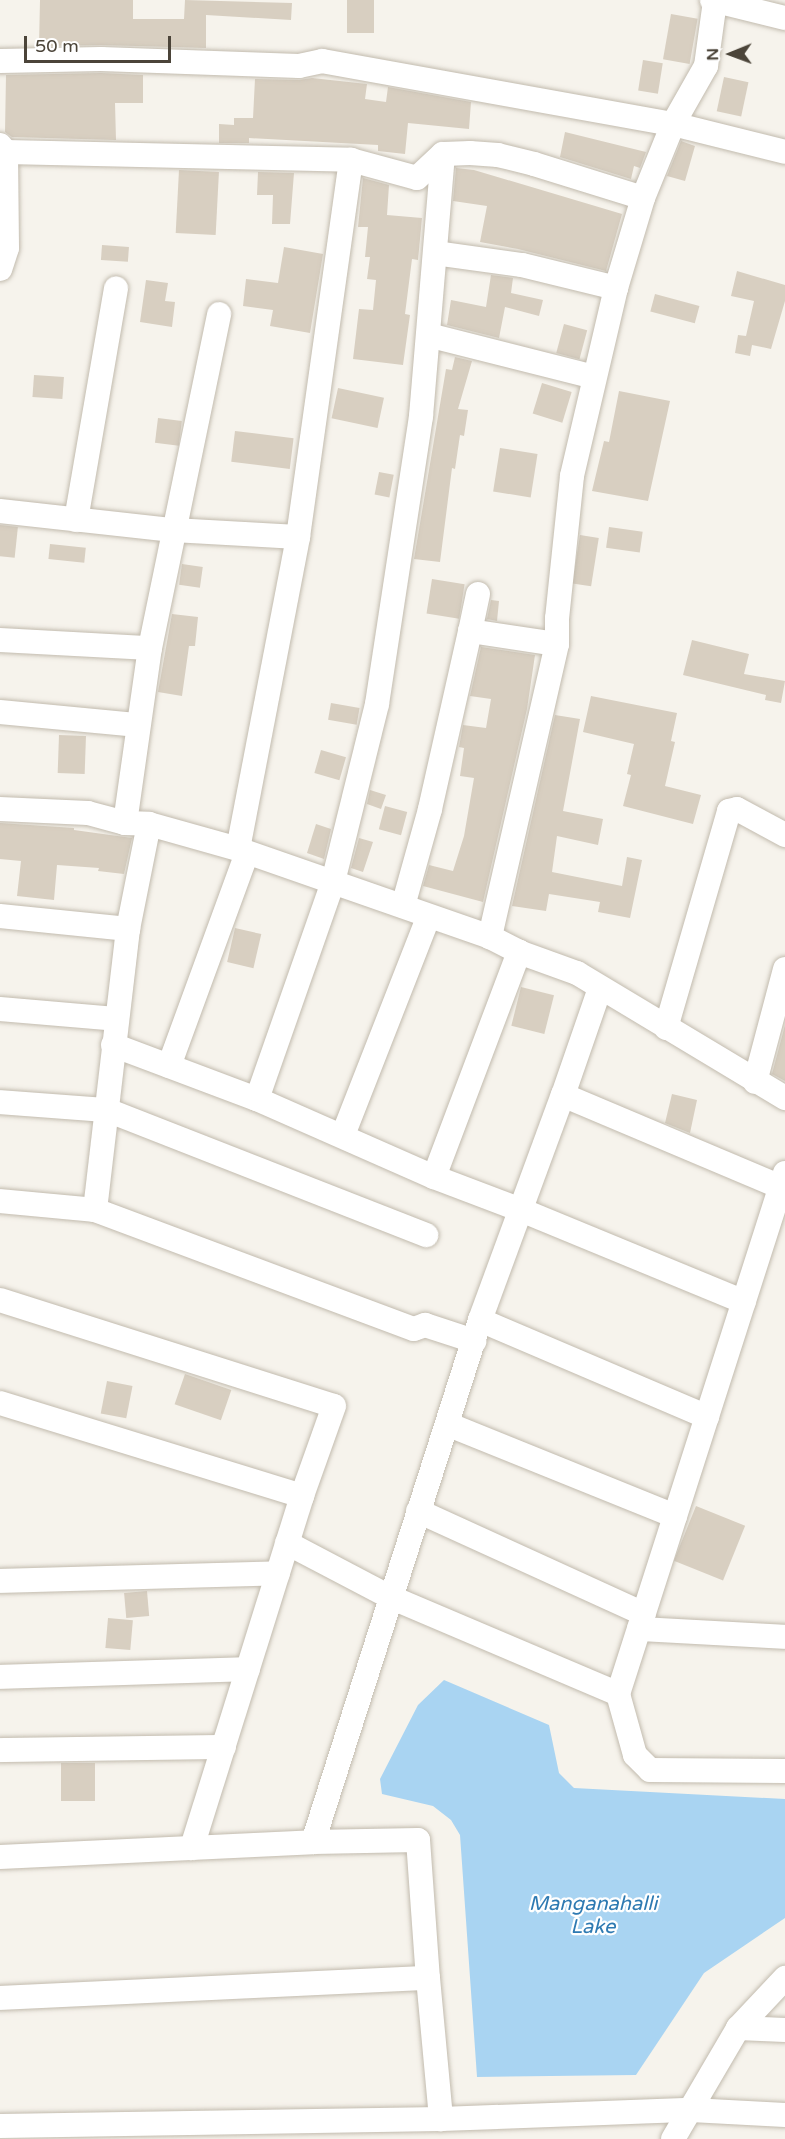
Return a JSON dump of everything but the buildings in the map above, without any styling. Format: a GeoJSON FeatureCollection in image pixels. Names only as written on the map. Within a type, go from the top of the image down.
{"type":"FeatureCollection","features":[{"type":"Feature","properties":{"kind":"street"},"geometry":{"type":"LineString","coordinates":[[490,937],[557,644],[557,618],[572,476],[616,288],[643,198],[673,124],[706,66],[714,0],[785,18]]}},
{"type":"Feature","properties":{"kind":"street"},"geometry":{"type":"LineString","coordinates":[[0,61],[101,59],[299,66],[322,61],[673,124],[785,152]]}},
{"type":"Feature","properties":{"kind":"street"},"geometry":{"type":"LineString","coordinates":[[0,269],[7,248],[3,148],[351,160],[417,178],[442,154],[498,155],[643,198]]}},
{"type":"Feature","properties":{"kind":"street"},"geometry":{"type":"LineString","coordinates":[[256,1099],[333,882],[377,704],[421,416],[442,154]]}},
{"type":"Feature","properties":{"kind":"street"},"geometry":{"type":"LineString","coordinates":[[169,1066],[243,851],[298,537],[351,160]]}},
{"type":"Feature","properties":{"kind":"street"},"geometry":{"type":"LineString","coordinates":[[435,253],[522,265],[616,288]]}},
{"type":"Feature","properties":{"kind":"street"},"geometry":{"type":"LineString","coordinates":[[76,520],[116,288]]}},
{"type":"Feature","properties":{"kind":"street"},"geometry":{"type":"LineString","coordinates":[[95,1210],[128,929],[137,824],[138,725],[173,530],[219,314]]}},
{"type":"Feature","properties":{"kind":"street"},"geometry":{"type":"LineString","coordinates":[[428,335],[594,378]]}},
{"type":"Feature","properties":{"kind":"street"},"geometry":{"type":"LineString","coordinates":[[0,511],[173,530],[298,537]]}},
{"type":"Feature","properties":{"kind":"street"},"geometry":{"type":"LineString","coordinates":[[403,906],[430,809],[478,594]]}},
{"type":"Feature","properties":{"kind":"street"},"geometry":{"type":"LineString","coordinates":[[470,631],[557,644]]}},
{"type":"Feature","properties":{"kind":"street"},"geometry":{"type":"LineString","coordinates":[[0,640],[150,648]]}},
{"type":"Feature","properties":{"kind":"street"},"geometry":{"type":"LineString","coordinates":[[0,712],[138,725]]}},
{"type":"Feature","properties":{"kind":"street"},"geometry":{"type":"LineString","coordinates":[[0,809],[88,813],[243,851],[490,937],[519,952],[578,973],[755,1082],[785,1098]]}},
{"type":"Feature","properties":{"kind":"street"},"geometry":{"type":"LineString","coordinates":[[666,1028],[729,811],[737,809],[785,836]]}},
{"type":"Feature","properties":{"kind":"street"},"geometry":{"type":"LineString","coordinates":[[0,916],[128,929]]}},
{"type":"Feature","properties":{"kind":"street"},"geometry":{"type":"LineString","coordinates":[[343,1136],[429,916]]}},
{"type":"Feature","properties":{"kind":"street"},"geometry":{"type":"LineString","coordinates":[[434,1177],[519,952]]}},
{"type":"Feature","properties":{"kind":"street"},"geometry":{"type":"LineString","coordinates":[[755,1082],[785,969]]}},
{"type":"Feature","properties":{"kind":"street"},"geometry":{"type":"LineString","coordinates":[[313,1842],[477,1331],[600,988]]}},
{"type":"Feature","properties":{"kind":"street"},"geometry":{"type":"LineString","coordinates":[[0,1009],[116,1019]]}},
{"type":"Feature","properties":{"kind":"street"},"geometry":{"type":"LineString","coordinates":[[113,1046],[256,1099],[434,1177],[521,1210],[744,1302]]}},
{"type":"Feature","properties":{"kind":"street"},"geometry":{"type":"LineString","coordinates":[[563,1095],[783,1180],[618,1694],[635,1755],[651,1770],[785,1771]]}},
{"type":"Feature","properties":{"kind":"street"},"geometry":{"type":"LineString","coordinates":[[0,1102],[107,1110],[426,1235]]}},
{"type":"Feature","properties":{"kind":"street"},"geometry":{"type":"LineString","coordinates":[[0,1201],[95,1210],[414,1329],[425,1325],[477,1331],[707,1417]]}},
{"type":"Feature","properties":{"kind":"street"},"geometry":{"type":"LineString","coordinates":[[0,1300],[334,1406],[302,1496],[192,1848]]}},
{"type":"Feature","properties":{"kind":"street"},"geometry":{"type":"LineString","coordinates":[[0,1403],[302,1496]]}},
{"type":"Feature","properties":{"kind":"street"},"geometry":{"type":"LineString","coordinates":[[447,1424],[675,1516]]}},
{"type":"Feature","properties":{"kind":"street"},"geometry":{"type":"LineString","coordinates":[[418,1511],[641,1621],[785,1637]]}},
{"type":"Feature","properties":{"kind":"street"},"geometry":{"type":"LineString","coordinates":[[287,1543],[390,1597],[618,1694]]}},
{"type":"Feature","properties":{"kind":"street"},"geometry":{"type":"LineString","coordinates":[[0,1581],[278,1573]]}},
{"type":"Feature","properties":{"kind":"street"},"geometry":{"type":"LineString","coordinates":[[0,1677],[248,1669]]}},
{"type":"Feature","properties":{"kind":"street"},"geometry":{"type":"LineString","coordinates":[[0,1750],[224,1747]]}},
{"type":"Feature","properties":{"kind":"street"},"geometry":{"type":"LineString","coordinates":[[0,1857],[313,1842],[418,1840],[441,2119]]}},
{"type":"Feature","properties":{"kind":"street"},"geometry":{"type":"LineString","coordinates":[[0,1998],[428,1978]]}},
{"type":"Feature","properties":{"kind":"street"},"geometry":{"type":"LineString","coordinates":[[673,2139],[738,2028],[785,1978]]}},
{"type":"Feature","properties":{"kind":"street"},"geometry":{"type":"LineString","coordinates":[[738,2028],[785,2030]]}},
{"type":"Feature","properties":{"kind":"street"},"geometry":{"type":"LineString","coordinates":[[0,2126],[441,2119],[691,2110],[785,2115]]}},
{"type":"Feature","properties":{"kind":"water","name":"Manganahalli Lake"},"geometry":{"type":"Polygon","coordinates":[[[444,1680],[549,1725],[559,1773],[574,1788],[785,1799],[785,1918],[704,1973],[636,2075],[477,2077],[460,1835],[451,1820],[433,1806],[382,1794],[380,1779],[418,1705],[444,1680]]]}}]}
